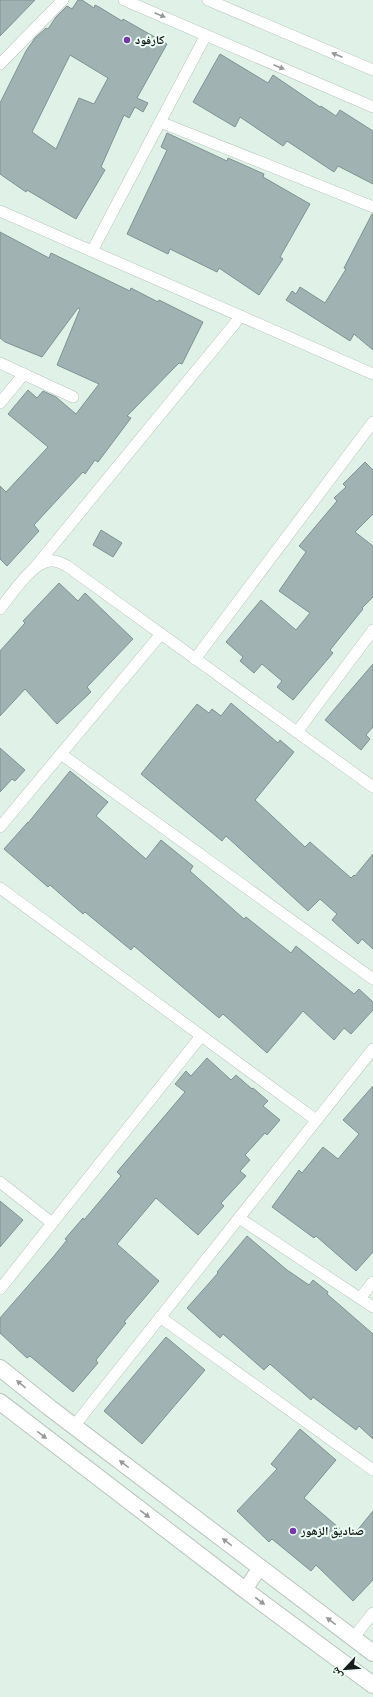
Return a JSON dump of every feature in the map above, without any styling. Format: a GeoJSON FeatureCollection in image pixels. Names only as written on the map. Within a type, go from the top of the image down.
{"type":"FeatureCollection","features":[{"type":"Feature","properties":{"kind":"main road"},"geometry":{"type":"LineString","coordinates":[[0,1368],[373,1653]]}},
{"type":"Feature","properties":{"kind":"main road"},"geometry":{"type":"LineString","coordinates":[[1,1405],[373,1685]]}},
{"type":"Feature","properties":{"kind":"street"},"geometry":{"type":"LineString","coordinates":[[0,64],[63,0]]}},
{"type":"Feature","properties":{"kind":"street"},"geometry":{"type":"LineString","coordinates":[[124,0],[373,107]]}},
{"type":"Feature","properties":{"kind":"street"},"geometry":{"type":"LineString","coordinates":[[208,0],[373,70]]}},
{"type":"Feature","properties":{"kind":"street"},"geometry":{"type":"LineString","coordinates":[[92,251],[206,35]]}},
{"type":"Feature","properties":{"kind":"street"},"geometry":{"type":"LineString","coordinates":[[160,122],[373,207]]}},
{"type":"Feature","properties":{"kind":"street"},"geometry":{"type":"LineString","coordinates":[[0,211],[373,374]]}},
{"type":"Feature","properties":{"kind":"street"},"geometry":{"type":"LineString","coordinates":[[0,609],[241,316]]}},
{"type":"Feature","properties":{"kind":"street"},"geometry":{"type":"LineString","coordinates":[[0,363],[73,398]]}},
{"type":"Feature","properties":{"kind":"street"},"geometry":{"type":"LineString","coordinates":[[0,403],[24,374]]}},
{"type":"Feature","properties":{"kind":"street"},"geometry":{"type":"LineString","coordinates":[[195,659],[373,422]]}},
{"type":"Feature","properties":{"kind":"street"},"geometry":{"type":"LineString","coordinates":[[34,568],[42,563],[50,561],[58,562],[373,786]]}},
{"type":"Feature","properties":{"kind":"street"},"geometry":{"type":"LineString","coordinates":[[296,732],[373,630]]}},
{"type":"Feature","properties":{"kind":"street"},"geometry":{"type":"LineString","coordinates":[[0,827],[161,634]]}},
{"type":"Feature","properties":{"kind":"street"},"geometry":{"type":"LineString","coordinates":[[61,754],[373,979]]}},
{"type":"Feature","properties":{"kind":"street"},"geometry":{"type":"LineString","coordinates":[[0,888],[316,1120]]}},
{"type":"Feature","properties":{"kind":"street"},"geometry":{"type":"LineString","coordinates":[[0,1289],[201,1036]]}},
{"type":"Feature","properties":{"kind":"street"},"geometry":{"type":"LineString","coordinates":[[74,1426],[373,1049]]}},
{"type":"Feature","properties":{"kind":"street"},"geometry":{"type":"LineString","coordinates":[[0,1182],[52,1223]]}},
{"type":"Feature","properties":{"kind":"street"},"geometry":{"type":"LineString","coordinates":[[239,1218],[373,1307]]}},
{"type":"Feature","properties":{"kind":"street"},"geometry":{"type":"LineString","coordinates":[[360,1298],[373,1282]]}},
{"type":"Feature","properties":{"kind":"street"},"geometry":{"type":"LineString","coordinates":[[160,1317],[373,1470]]}},
{"type":"Feature","properties":{"kind":"street"},"geometry":{"type":"LineString","coordinates":[[245,1590],[260,1567]]}},
{"type":"Feature","properties":{"kind":"street"},"geometry":{"type":"LineString","coordinates":[[353,1638],[373,1613]]}},
{"type":"Feature","properties":{"kind":"building"},"geometry":{"type":"Polygon","coordinates":[[[0,0],[35,0],[0,36],[0,0]]]}},
{"type":"Feature","properties":{"kind":"building"},"geometry":{"type":"Polygon","coordinates":[[[78,0],[82,0],[94,8],[95,5],[99,7],[122,21],[123,19],[167,44],[137,98],[148,103],[143,112],[135,107],[129,118],[124,115],[101,167],[105,170],[76,219],[27,190],[26,192],[0,174],[0,103],[26,51],[35,38],[46,28],[48,29],[56,17],[67,6],[72,9],[78,0]],[[70,55],[32,132],[56,149],[79,98],[94,104],[108,78],[70,55]]]}},
{"type":"Feature","properties":{"kind":"building"},"geometry":{"type":"Polygon","coordinates":[[[220,54],[268,83],[273,75],[336,116],[340,110],[373,131],[373,184],[338,166],[334,172],[287,141],[283,146],[240,117],[235,127],[193,102],[220,54]]]}},
{"type":"Feature","properties":{"kind":"building"},"geometry":{"type":"Polygon","coordinates":[[[167,133],[227,161],[228,158],[264,174],[263,177],[310,204],[280,257],[283,259],[259,295],[219,268],[217,272],[170,249],[168,254],[127,234],[167,150],[161,147],[167,133]]]}},
{"type":"Feature","properties":{"kind":"building"},"geometry":{"type":"Polygon","coordinates":[[[372,214],[373,350],[354,334],[350,341],[286,300],[292,291],[296,294],[300,287],[325,303],[346,269],[344,268],[372,214]]]}},
{"type":"Feature","properties":{"kind":"building"},"geometry":{"type":"Polygon","coordinates":[[[0,232],[49,258],[51,253],[130,291],[131,288],[203,322],[182,364],[179,363],[127,416],[131,418],[98,462],[95,460],[85,474],[83,472],[34,525],[39,531],[7,566],[0,559],[0,486],[6,492],[48,447],[8,414],[28,390],[37,398],[43,391],[56,397],[76,414],[99,384],[57,365],[80,309],[78,308],[42,357],[5,342],[0,338],[0,232]]]}},
{"type":"Feature","properties":{"kind":"building"},"geometry":{"type":"Polygon","coordinates":[[[365,462],[373,470],[373,514],[355,532],[373,546],[373,597],[362,608],[363,609],[330,650],[333,653],[293,700],[277,687],[282,681],[262,664],[254,673],[240,661],[243,657],[226,642],[261,600],[296,630],[310,613],[279,591],[306,552],[299,546],[337,501],[334,498],[346,487],[343,484],[365,462]]]}},
{"type":"Feature","properties":{"kind":"building"},"geometry":{"type":"Polygon","coordinates":[[[101,530],[122,543],[113,557],[93,545],[101,530]]]}},
{"type":"Feature","properties":{"kind":"building"},"geometry":{"type":"Polygon","coordinates":[[[59,583],[78,601],[85,593],[133,639],[87,687],[91,692],[57,724],[25,689],[0,716],[0,651],[25,623],[23,621],[59,583]]]}},
{"type":"Feature","properties":{"kind":"building"},"geometry":{"type":"Polygon","coordinates":[[[373,664],[373,727],[366,735],[370,739],[361,750],[325,720],[373,664]]]}},
{"type":"Feature","properties":{"kind":"building"},"geometry":{"type":"Polygon","coordinates":[[[231,703],[278,743],[280,740],[294,752],[255,800],[305,847],[310,842],[351,878],[354,875],[355,876],[373,854],[373,949],[362,939],[358,944],[332,920],[337,914],[320,899],[308,911],[226,836],[222,841],[141,774],[197,704],[209,713],[212,709],[221,716],[231,703]]]}},
{"type":"Feature","properties":{"kind":"building"},"geometry":{"type":"Polygon","coordinates":[[[0,748],[25,770],[15,781],[12,779],[0,792],[0,748]]]}},
{"type":"Feature","properties":{"kind":"building"},"geometry":{"type":"Polygon","coordinates":[[[70,771],[108,802],[96,816],[146,859],[161,840],[193,866],[190,871],[244,919],[246,917],[291,953],[296,946],[354,994],[359,989],[373,1002],[373,1010],[351,1034],[344,1028],[334,1040],[303,1011],[267,1053],[223,1014],[219,1018],[134,946],[131,950],[85,912],[83,914],[50,885],[48,887],[4,849],[28,823],[70,771]]]}},
{"type":"Feature","properties":{"kind":"building"},"geometry":{"type":"Polygon","coordinates":[[[207,1058],[231,1080],[236,1075],[252,1089],[253,1088],[268,1101],[263,1106],[280,1120],[267,1135],[265,1133],[245,1155],[250,1160],[240,1171],[246,1176],[221,1203],[224,1206],[198,1235],[156,1198],[117,1244],[159,1281],[124,1322],[126,1323],[96,1360],[98,1363],[73,1392],[30,1356],[27,1358],[0,1333],[0,1318],[54,1256],[67,1240],[65,1239],[83,1218],[84,1220],[121,1176],[117,1172],[185,1092],[175,1084],[186,1071],[191,1076],[207,1058]]]}},
{"type":"Feature","properties":{"kind":"building"},"geometry":{"type":"Polygon","coordinates":[[[373,1086],[373,1252],[356,1271],[316,1236],[314,1238],[272,1207],[299,1170],[302,1173],[323,1147],[338,1159],[359,1134],[343,1120],[373,1086]]]}},
{"type":"Feature","properties":{"kind":"building"},"geometry":{"type":"Polygon","coordinates":[[[0,1201],[23,1220],[0,1247],[0,1201]]]}},
{"type":"Feature","properties":{"kind":"building"},"geometry":{"type":"Polygon","coordinates":[[[247,1236],[287,1270],[309,1285],[313,1280],[373,1334],[373,1439],[359,1426],[356,1430],[313,1397],[311,1400],[270,1364],[264,1370],[223,1334],[220,1338],[187,1308],[218,1273],[217,1272],[247,1236]]]}},
{"type":"Feature","properties":{"kind":"building"},"geometry":{"type":"Polygon","coordinates":[[[166,1337],[205,1370],[142,1444],[104,1411],[166,1337]]]}},
{"type":"Feature","properties":{"kind":"building"},"geometry":{"type":"Polygon","coordinates":[[[300,1429],[336,1460],[304,1498],[351,1538],[373,1511],[373,1580],[353,1601],[316,1565],[311,1571],[272,1539],[269,1542],[237,1511],[277,1469],[271,1464],[300,1429]]]}},
{"type":"Feature","properties":{"kind":"place","name":"كارفود"},"geometry":{"type":"Point","coordinates":[127,40]}},
{"type":"Feature","properties":{"kind":"place","name":"صناديق الزهور"},"geometry":{"type":"Point","coordinates":[293,1531]}}]}
